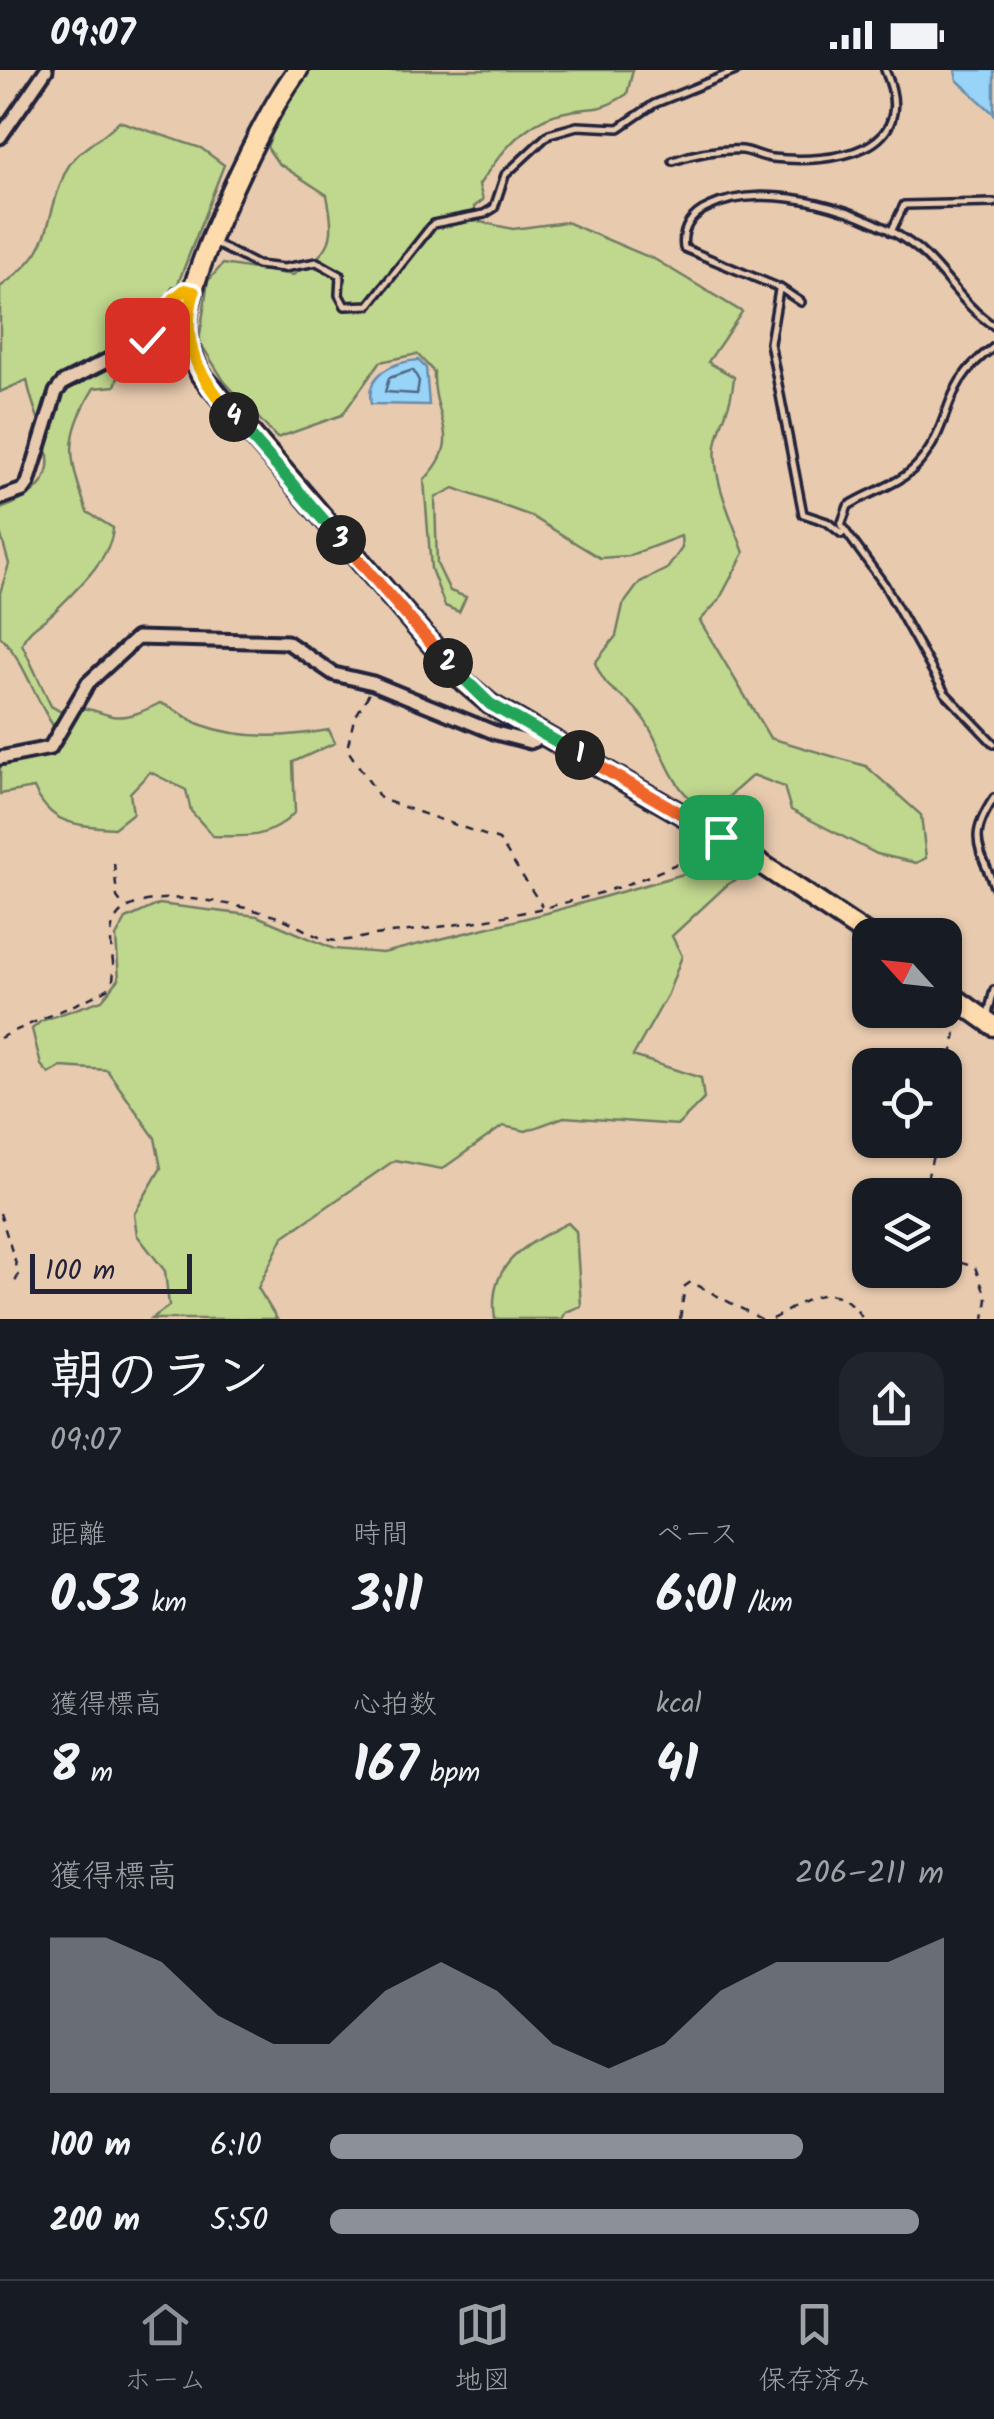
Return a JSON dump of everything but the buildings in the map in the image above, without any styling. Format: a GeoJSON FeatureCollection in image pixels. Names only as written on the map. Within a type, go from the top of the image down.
{"type":"FeatureCollection","features":[{"type":"Feature","properties":{"kind":"main road"},"geometry":{"type":"LineString","coordinates":[[298,70],[260,129],[194,292],[186,334],[192,358],[221,402],[464,682],[490,704],[721,837],[852,926]]}},
{"type":"Feature","properties":{"kind":"main road"},"geometry":{"type":"LineString","coordinates":[[962,1002],[990,1023]]}},
{"type":"Feature","properties":{"kind":"street"},"geometry":{"type":"LineString","coordinates":[[0,135],[46,70]]}},
{"type":"Feature","properties":{"kind":"street"},"geometry":{"type":"LineString","coordinates":[[0,498],[13,496],[28,483],[56,392],[64,383],[147,340],[178,294],[194,292]]}},
{"type":"Feature","properties":{"kind":"street"},"geometry":{"type":"LineString","coordinates":[[0,758],[50,748],[88,683],[137,638],[170,642],[287,642],[334,674],[373,683],[496,733],[530,742],[547,736]]}},
{"type":"Feature","properties":{"kind":"lane"},"geometry":{"type":"LineString","coordinates":[[213,242],[257,265],[329,266],[340,274],[339,295],[344,306],[369,305],[433,224],[484,214],[494,208],[505,175],[549,134],[577,126],[618,128],[654,104],[738,70]]}},
{"type":"Feature","properties":{"kind":"lane"},"geometry":{"type":"LineString","coordinates":[[674,160],[700,151],[746,150],[766,158],[815,160],[869,146],[884,136],[895,100],[884,70]]}},
{"type":"Feature","properties":{"kind":"lane"},"geometry":{"type":"LineString","coordinates":[[800,302],[780,288],[684,248],[682,236],[690,222],[699,211],[722,200],[778,196],[811,200],[891,232],[917,249],[973,312],[994,326]]}},
{"type":"Feature","properties":{"kind":"lane"},"geometry":{"type":"LineString","coordinates":[[891,232],[904,205],[994,203]]}},
{"type":"Feature","properties":{"kind":"lane"},"geometry":{"type":"LineString","coordinates":[[780,288],[770,343],[803,514],[827,522],[845,536],[884,584],[946,693],[994,744]]}},
{"type":"Feature","properties":{"kind":"lane"},"geometry":{"type":"LineString","coordinates":[[845,536],[841,526],[848,506],[898,481],[922,460],[958,378],[994,347]]}},
{"type":"Feature","properties":{"kind":"lane"},"geometry":{"type":"LineString","coordinates":[[994,798],[977,825],[976,840],[994,886]]}},
{"type":"Feature","properties":{"kind":"lane"},"geometry":{"type":"LineString","coordinates":[[990,1023],[994,990]]}},
{"type":"Feature","properties":{"kind":"path"},"geometry":{"type":"LineString","coordinates":[[373,683],[354,719],[347,749],[374,794],[499,840],[542,906]]}},
{"type":"Feature","properties":{"kind":"path"},"geometry":{"type":"LineString","coordinates":[[0,1038],[44,1014],[100,995],[114,976],[108,942],[125,910],[160,898],[252,909],[334,941],[429,931],[542,906],[676,867],[721,837]]}},
{"type":"Feature","properties":{"kind":"path"},"geometry":{"type":"LineString","coordinates":[[114,862],[118,897],[125,910]]}},
{"type":"Feature","properties":{"kind":"path"},"geometry":{"type":"LineString","coordinates":[[0,1213],[18,1268],[14,1284]]}},
{"type":"Feature","properties":{"kind":"path"},"geometry":{"type":"LineString","coordinates":[[962,1263],[976,1267],[987,1299],[984,1319]]}},
{"type":"Feature","properties":{"kind":"path"},"geometry":{"type":"LineString","coordinates":[[680,1319],[685,1286],[691,1282],[761,1319]]}},
{"type":"Feature","properties":{"kind":"path"},"geometry":{"type":"LineString","coordinates":[[772,1319],[802,1299],[836,1293],[843,1295],[863,1319]]}},
{"type":"Feature","properties":{"kind":"green space"},"geometry":{"type":"Polygon","coordinates":[[[309,70],[633,70],[627,94],[616,101],[548,117],[524,132],[479,185],[483,200],[474,207],[480,222],[513,229],[566,222],[656,260],[742,312],[708,362],[734,377],[716,459],[724,500],[744,553],[719,600],[700,621],[770,738],[866,766],[921,815],[926,858],[916,863],[877,854],[791,810],[784,787],[753,775],[727,798],[728,813],[708,809],[680,788],[646,723],[609,686],[595,663],[616,636],[623,605],[640,582],[667,569],[682,548],[681,536],[628,556],[600,558],[531,516],[454,488],[435,498],[437,564],[450,591],[466,597],[459,612],[445,606],[431,569],[424,480],[443,452],[444,428],[434,372],[417,354],[380,362],[342,415],[277,438],[224,381],[199,341],[208,281],[223,264],[293,275],[324,251],[331,234],[327,195],[278,163],[267,147],[282,108],[309,70]]]}},
{"type":"Feature","properties":{"kind":"green space"},"geometry":{"type":"Polygon","coordinates":[[[119,121],[201,148],[224,165],[177,286],[165,296],[147,334],[129,345],[115,386],[94,388],[77,422],[72,449],[76,477],[87,512],[113,528],[111,539],[82,583],[22,644],[51,706],[65,714],[84,708],[124,716],[160,703],[197,723],[234,733],[281,735],[329,730],[335,743],[293,762],[295,812],[267,832],[213,836],[191,811],[186,790],[150,772],[130,793],[133,813],[114,828],[77,824],[57,817],[34,788],[0,794],[0,762],[34,758],[51,750],[56,730],[17,658],[0,636],[0,593],[9,564],[0,532],[0,509],[25,498],[40,485],[47,471],[48,455],[27,380],[0,392],[0,287],[39,248],[69,166],[81,151],[119,121]]]}},
{"type":"Feature","properties":{"kind":"green space"},"geometry":{"type":"Polygon","coordinates":[[[720,849],[754,870],[728,884],[672,936],[682,956],[668,994],[633,1056],[701,1078],[704,1099],[678,1125],[564,1117],[526,1131],[503,1126],[442,1169],[395,1160],[283,1237],[258,1288],[277,1319],[151,1319],[169,1306],[165,1271],[137,1235],[134,1214],[161,1168],[155,1138],[107,1070],[61,1067],[49,1074],[41,1065],[32,1029],[41,1021],[102,1000],[119,979],[116,937],[126,919],[159,904],[257,916],[334,949],[383,953],[547,913],[687,873],[720,849]]]}},
{"type":"Feature","properties":{"kind":"green space"},"geometry":{"type":"Polygon","coordinates":[[[568,1223],[576,1231],[581,1306],[566,1312],[562,1319],[495,1319],[497,1284],[512,1259],[536,1240],[568,1223]]]}},
{"type":"Feature","properties":{"kind":"water"},"geometry":{"type":"Polygon","coordinates":[[[955,70],[994,70],[994,114],[957,80],[955,70]]]}},
{"type":"Feature","properties":{"kind":"water"},"geometry":{"type":"Polygon","coordinates":[[[418,360],[426,368],[429,405],[371,404],[372,385],[377,377],[391,367],[418,360]]]}},
{"type":"Feature","properties":{"kind":"route"},"geometry":{"type":"LineString","coordinates":[[147,340],[178,294],[185,290],[194,292],[186,334],[201,375],[464,682],[490,704],[721,837]]}}]}
